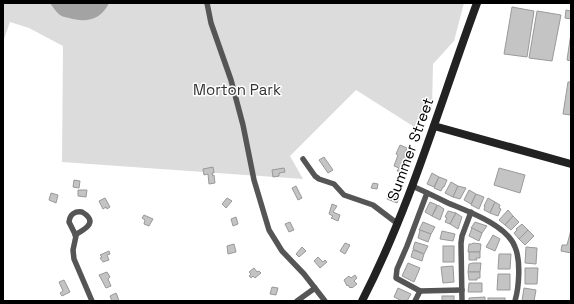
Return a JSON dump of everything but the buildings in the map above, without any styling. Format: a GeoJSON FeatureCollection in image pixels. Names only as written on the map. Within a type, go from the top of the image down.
{"type":"FeatureCollection","features":[{"type":"Feature","properties":{"kind":"main road","name":"Summer Street"},"geometry":{"type":"LineString","coordinates":[[362,301],[380,267],[398,224],[477,3]]}},
{"type":"Feature","properties":{"kind":"main road"},"geometry":{"type":"LineString","coordinates":[[434,126],[571,164]]}},
{"type":"Feature","properties":{"kind":"street"},"geometry":{"type":"LineString","coordinates":[[207,3],[211,23],[231,80],[243,125],[254,180],[269,228],[282,251],[304,274],[325,301]]}},
{"type":"Feature","properties":{"kind":"street"},"geometry":{"type":"LineString","coordinates":[[303,159],[315,176],[319,179],[334,184],[344,195],[373,205],[398,224]]}},
{"type":"Feature","properties":{"kind":"street"},"geometry":{"type":"LineString","coordinates":[[412,186],[471,212],[489,221],[502,230],[515,245],[518,260],[515,301]]}},
{"type":"Feature","properties":{"kind":"street"},"geometry":{"type":"LineString","coordinates":[[427,193],[395,276],[398,280],[420,291],[462,290]]}},
{"type":"Feature","properties":{"kind":"street"},"geometry":{"type":"LineString","coordinates":[[462,301],[461,243],[471,212]]}},
{"type":"Feature","properties":{"kind":"street"},"geometry":{"type":"LineString","coordinates":[[75,235],[73,250],[74,259],[92,301]]}},
{"type":"Feature","properties":{"kind":"street"},"geometry":{"type":"LineString","coordinates":[[297,301],[315,288]]}},
{"type":"Feature","properties":{"kind":"street"},"geometry":{"type":"LineString","coordinates":[[415,301],[420,291]]}},
{"type":"Feature","properties":{"kind":"green space","name":"Morton Park"},"geometry":{"type":"Polygon","coordinates":[[[3,3],[464,3],[454,41],[433,64],[432,107],[416,128],[356,90],[290,156],[303,179],[62,162],[63,46],[29,28],[10,22],[3,42],[3,3]]]}},
{"type":"Feature","properties":{"kind":"shaded area"},"geometry":{"type":"Polygon","coordinates":[[[50,3],[109,3],[106,9],[97,17],[81,20],[61,16],[50,3]]]}}]}
